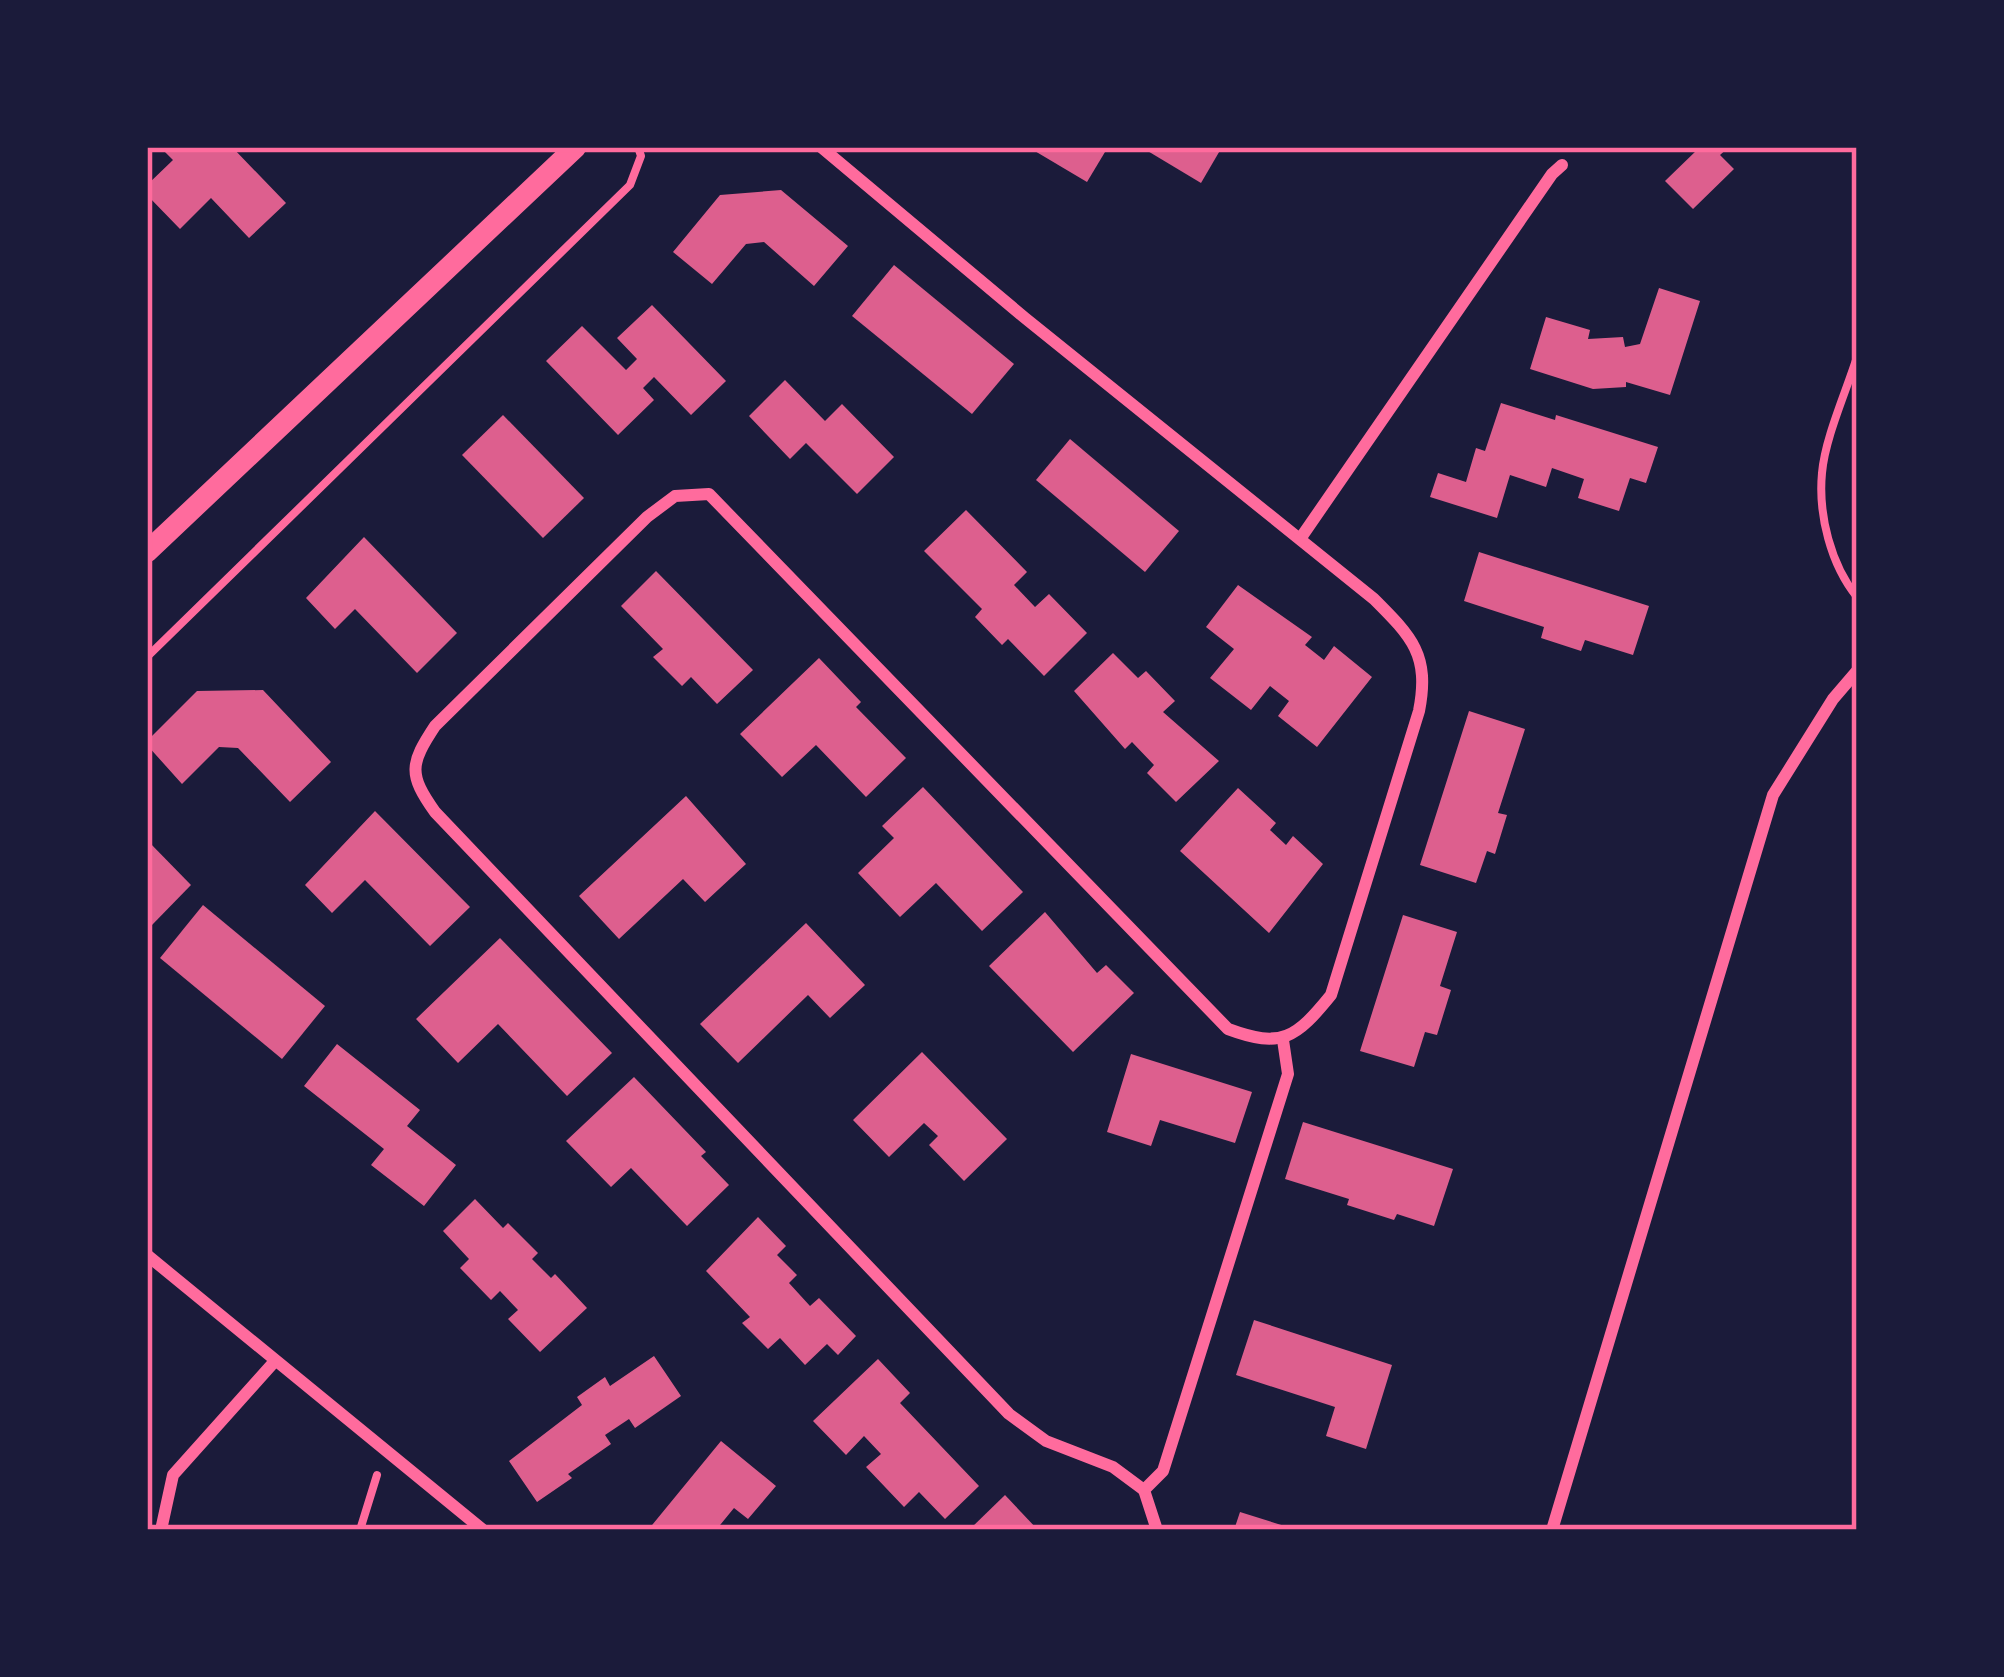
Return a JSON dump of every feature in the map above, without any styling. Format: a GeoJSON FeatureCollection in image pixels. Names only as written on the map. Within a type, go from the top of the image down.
{"type":"FeatureCollection","features":[{"type":"Feature","properties":{"kind":"street"},"geometry":{"type":"LineString","coordinates":[[147,552],[576,147]]}},
{"type":"Feature","properties":{"kind":"street"},"geometry":{"type":"LineString","coordinates":[[821,147],[1374,599],[1406,631],[1420,654],[1425,681],[1419,711],[1331,995],[1307,1025],[1283,1040],[1253,1039],[1228,1029],[710,494],[675,496],[647,517],[435,726],[415,757],[416,785],[435,812],[1009,1414],[1046,1441],[1113,1467],[1144,1490],[1157,1530]]}},
{"type":"Feature","properties":{"kind":"street"},"geometry":{"type":"LineString","coordinates":[[1300,538],[1562,165]]}},
{"type":"Feature","properties":{"kind":"street"},"geometry":{"type":"LineString","coordinates":[[1552,1530],[1773,795],[1833,699],[1857,671]]}},
{"type":"Feature","properties":{"kind":"street"},"geometry":{"type":"LineString","coordinates":[[1144,1490],[1163,1471],[1288,1073],[1283,1040]]}},
{"type":"Feature","properties":{"kind":"street"},"geometry":{"type":"LineString","coordinates":[[147,1255],[483,1530]]}},
{"type":"Feature","properties":{"kind":"street"},"geometry":{"type":"LineString","coordinates":[[161,1530],[172,1475],[275,1361]]}},
{"type":"Feature","properties":{"kind":"path"},"geometry":{"type":"LineString","coordinates":[[147,657],[630,185],[640,156],[638,147]]}},
{"type":"Feature","properties":{"kind":"path"},"geometry":{"type":"LineString","coordinates":[[1857,357],[1822,472],[1826,529],[1844,581],[1857,597]]}},
{"type":"Feature","properties":{"kind":"path"},"geometry":{"type":"LineString","coordinates":[[360,1530],[376,1477],[389,1453]]}},
{"type":"Feature","properties":{"kind":"building"},"geometry":{"type":"Polygon","coordinates":[[[160,147],[232,147],[286,203],[249,238],[211,198],[180,229],[147,195],[147,185],[173,160],[160,147]]]}},
{"type":"Feature","properties":{"kind":"building"},"geometry":{"type":"Polygon","coordinates":[[[1028,147],[1108,147],[1087,182],[1028,147]]]}},
{"type":"Feature","properties":{"kind":"building"},"geometry":{"type":"Polygon","coordinates":[[[1141,147],[1222,147],[1201,183],[1141,147]]]}},
{"type":"Feature","properties":{"kind":"building"},"geometry":{"type":"Polygon","coordinates":[[[1696,147],[1729,147],[1720,155],[1734,169],[1693,209],[1665,181],[1696,147]]]}},
{"type":"Feature","properties":{"kind":"building"},"geometry":{"type":"Polygon","coordinates":[[[781,190],[848,246],[814,286],[764,242],[746,244],[712,284],[673,252],[720,195],[781,190]]]}},
{"type":"Feature","properties":{"kind":"building"},"geometry":{"type":"Polygon","coordinates":[[[894,265],[1014,364],[972,414],[852,316],[894,265]]]}},
{"type":"Feature","properties":{"kind":"building"},"geometry":{"type":"Polygon","coordinates":[[[1659,288],[1700,301],[1670,395],[1626,382],[1626,387],[1593,389],[1530,369],[1546,317],[1590,330],[1588,339],[1623,337],[1625,347],[1640,344],[1659,288]]]}},
{"type":"Feature","properties":{"kind":"building"},"geometry":{"type":"Polygon","coordinates":[[[652,305],[726,381],[691,415],[654,377],[643,388],[654,400],[618,435],[546,361],[582,326],[626,370],[637,359],[617,338],[652,305]]]}},
{"type":"Feature","properties":{"kind":"building"},"geometry":{"type":"Polygon","coordinates":[[[785,380],[825,421],[842,404],[894,457],[857,494],[806,443],[790,459],[749,416],[785,380]]]}},
{"type":"Feature","properties":{"kind":"building"},"geometry":{"type":"Polygon","coordinates":[[[1501,403],[1658,447],[1646,483],[1630,478],[1619,511],[1578,498],[1584,479],[1552,468],[1546,487],[1510,475],[1497,518],[1430,497],[1438,473],[1466,482],[1476,448],[1485,451],[1501,403]]]}},
{"type":"Feature","properties":{"kind":"building"},"geometry":{"type":"Polygon","coordinates":[[[503,415],[584,498],[543,538],[462,455],[503,415]]]}},
{"type":"Feature","properties":{"kind":"building"},"geometry":{"type":"Polygon","coordinates":[[[1070,439],[1179,531],[1145,572],[1036,480],[1070,439]]]}},
{"type":"Feature","properties":{"kind":"building"},"geometry":{"type":"Polygon","coordinates":[[[966,510],[1027,572],[1014,585],[1035,607],[1049,594],[1087,633],[1044,676],[1008,639],[1002,645],[975,617],[982,609],[924,551],[966,510]]]}},
{"type":"Feature","properties":{"kind":"building"},"geometry":{"type":"Polygon","coordinates":[[[364,537],[457,633],[417,673],[355,609],[335,629],[306,598],[364,537]]]}},
{"type":"Feature","properties":{"kind":"building"},"geometry":{"type":"Polygon","coordinates":[[[1479,552],[1649,606],[1633,655],[1585,640],[1581,651],[1541,638],[1544,627],[1464,601],[1479,552]]]}},
{"type":"Feature","properties":{"kind":"building"},"geometry":{"type":"Polygon","coordinates":[[[656,571],[753,670],[717,704],[691,677],[682,686],[653,657],[663,649],[621,606],[656,571]]]}},
{"type":"Feature","properties":{"kind":"building"},"geometry":{"type":"Polygon","coordinates":[[[1238,585],[1312,637],[1305,645],[1324,660],[1334,646],[1372,677],[1317,747],[1278,716],[1289,701],[1270,686],[1251,710],[1210,678],[1234,649],[1206,627],[1238,585]]]}},
{"type":"Feature","properties":{"kind":"building"},"geometry":{"type":"Polygon","coordinates":[[[1113,653],[1138,678],[1146,671],[1175,701],[1163,712],[1219,761],[1176,802],[1147,773],[1154,765],[1132,742],[1125,749],[1074,691],[1113,653]]]}},
{"type":"Feature","properties":{"kind":"building"},"geometry":{"type":"Polygon","coordinates":[[[819,658],[861,702],[856,707],[906,758],[866,797],[816,745],[782,777],[740,734],[819,658]]]}},
{"type":"Feature","properties":{"kind":"building"},"geometry":{"type":"Polygon","coordinates":[[[263,690],[331,762],[290,802],[238,748],[219,747],[182,784],[147,745],[197,691],[263,690]]]}},
{"type":"Feature","properties":{"kind":"building"},"geometry":{"type":"Polygon","coordinates":[[[1469,711],[1525,729],[1498,813],[1507,815],[1495,854],[1487,851],[1476,883],[1420,865],[1469,711]]]}},
{"type":"Feature","properties":{"kind":"building"},"geometry":{"type":"Polygon","coordinates":[[[923,787],[1023,892],[982,931],[936,883],[900,917],[858,873],[894,838],[882,826],[923,787]]]}},
{"type":"Feature","properties":{"kind":"building"},"geometry":{"type":"Polygon","coordinates":[[[1238,788],[1276,823],[1270,830],[1286,845],[1293,836],[1323,864],[1269,933],[1180,851],[1238,788]]]}},
{"type":"Feature","properties":{"kind":"building"},"geometry":{"type":"Polygon","coordinates":[[[686,796],[746,864],[705,902],[683,879],[619,939],[579,896],[686,796]]]}},
{"type":"Feature","properties":{"kind":"building"},"geometry":{"type":"Polygon","coordinates":[[[375,811],[470,907],[430,946],[365,880],[332,913],[305,885],[375,811]]]}},
{"type":"Feature","properties":{"kind":"building"},"geometry":{"type":"Polygon","coordinates":[[[147,840],[191,885],[152,925],[147,920],[147,840]]]}},
{"type":"Feature","properties":{"kind":"building"},"geometry":{"type":"Polygon","coordinates":[[[203,905],[325,1006],[282,1059],[160,958],[203,905]]]}},
{"type":"Feature","properties":{"kind":"building"},"geometry":{"type":"Polygon","coordinates":[[[1045,912],[1097,973],[1106,965],[1134,993],[1073,1052],[989,966],[1045,912]]]}},
{"type":"Feature","properties":{"kind":"building"},"geometry":{"type":"Polygon","coordinates":[[[1403,915],[1457,932],[1440,986],[1451,990],[1437,1035],[1425,1032],[1414,1067],[1360,1051],[1403,915]]]}},
{"type":"Feature","properties":{"kind":"building"},"geometry":{"type":"Polygon","coordinates":[[[806,923],[865,985],[830,1018],[808,995],[738,1063],[700,1024],[806,923]]]}},
{"type":"Feature","properties":{"kind":"building"},"geometry":{"type":"Polygon","coordinates":[[[500,938],[612,1053],[567,1096],[498,1024],[458,1063],[416,1019],[500,938]]]}},
{"type":"Feature","properties":{"kind":"building"},"geometry":{"type":"Polygon","coordinates":[[[337,1044],[420,1110],[407,1126],[456,1165],[424,1206],[371,1165],[384,1149],[304,1086],[337,1044]]]}},
{"type":"Feature","properties":{"kind":"building"},"geometry":{"type":"Polygon","coordinates":[[[922,1052],[1007,1139],[964,1181],[929,1145],[938,1136],[924,1123],[889,1157],[853,1120],[922,1052]]]}},
{"type":"Feature","properties":{"kind":"building"},"geometry":{"type":"Polygon","coordinates":[[[1131,1054],[1252,1092],[1235,1143],[1160,1120],[1151,1146],[1107,1132],[1131,1054]]]}},
{"type":"Feature","properties":{"kind":"building"},"geometry":{"type":"Polygon","coordinates":[[[634,1077],[706,1152],[701,1156],[729,1185],[687,1226],[631,1168],[611,1187],[566,1141],[634,1077]]]}},
{"type":"Feature","properties":{"kind":"building"},"geometry":{"type":"Polygon","coordinates":[[[1303,1122],[1453,1169],[1434,1226],[1397,1214],[1394,1220],[1347,1205],[1349,1199],[1285,1179],[1303,1122]]]}},
{"type":"Feature","properties":{"kind":"building"},"geometry":{"type":"Polygon","coordinates":[[[475,1199],[503,1228],[508,1223],[538,1253],[532,1259],[551,1278],[555,1274],[587,1308],[540,1352],[508,1319],[518,1310],[500,1291],[491,1300],[460,1268],[469,1259],[443,1231],[475,1199]]]}},
{"type":"Feature","properties":{"kind":"building"},"geometry":{"type":"Polygon","coordinates":[[[758,1217],[786,1246],[777,1255],[797,1275],[789,1283],[810,1306],[819,1298],[856,1336],[838,1355],[827,1344],[805,1365],[780,1338],[768,1349],[742,1323],[750,1317],[706,1271],[758,1217]]]}},
{"type":"Feature","properties":{"kind":"building"},"geometry":{"type":"Polygon","coordinates":[[[1254,1320],[1392,1365],[1366,1449],[1326,1436],[1335,1407],[1236,1375],[1254,1320]]]}},
{"type":"Feature","properties":{"kind":"building"},"geometry":{"type":"Polygon","coordinates":[[[654,1356],[681,1396],[635,1428],[629,1419],[605,1435],[611,1444],[537,1502],[509,1461],[582,1405],[577,1397],[605,1377],[610,1386],[654,1356]]]}},
{"type":"Feature","properties":{"kind":"building"},"geometry":{"type":"Polygon","coordinates":[[[878,1359],[910,1393],[900,1403],[979,1486],[945,1519],[919,1492],[904,1507],[866,1467],[881,1454],[864,1436],[846,1455],[813,1421],[878,1359]]]}},
{"type":"Feature","properties":{"kind":"building"},"geometry":{"type":"Polygon","coordinates":[[[721,1441],[776,1486],[748,1519],[734,1508],[716,1530],[648,1530],[721,1441]]]}},
{"type":"Feature","properties":{"kind":"building"},"geometry":{"type":"Polygon","coordinates":[[[1005,1495],[1038,1530],[969,1530],[1005,1495]]]}},
{"type":"Feature","properties":{"kind":"building"},"geometry":{"type":"Polygon","coordinates":[[[1240,1512],[1294,1529],[1294,1530],[1234,1530],[1240,1512]]]}}]}
